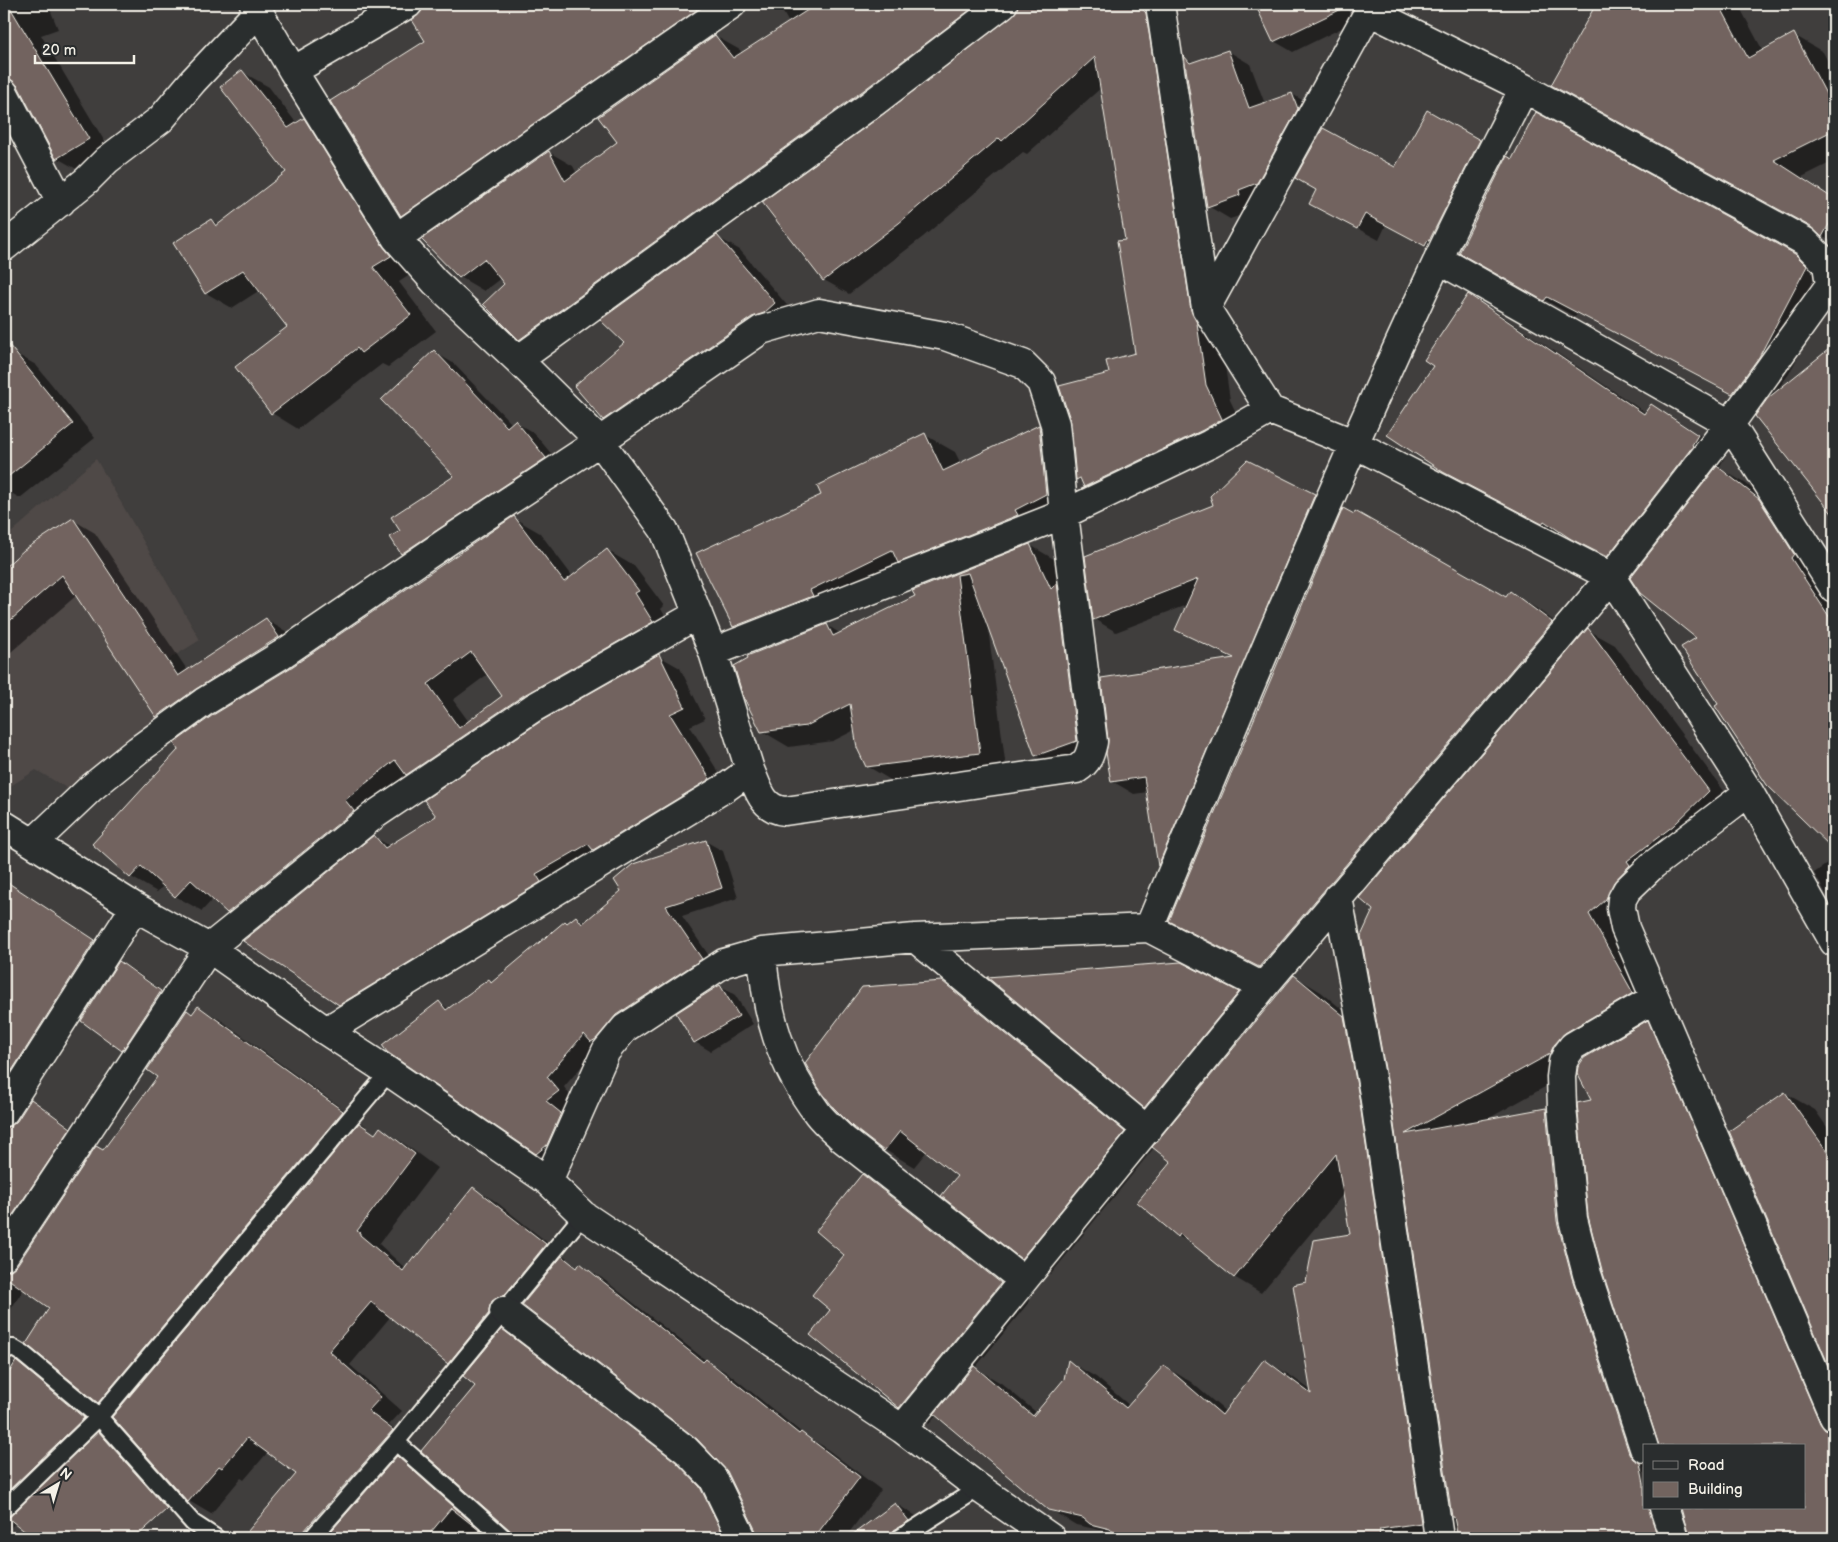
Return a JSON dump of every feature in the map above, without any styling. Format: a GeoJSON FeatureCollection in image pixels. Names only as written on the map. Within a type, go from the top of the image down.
{"type":"FeatureCollection","features":[{"type":"Feature","properties":{"kind":"street"},"geometry":{"type":"LineString","coordinates":[[293,71],[408,4]]}},
{"type":"Feature","properties":{"kind":"street"},"geometry":{"type":"LineString","coordinates":[[396,238],[732,4]]}},
{"type":"Feature","properties":{"kind":"street"},"geometry":{"type":"LineString","coordinates":[[518,360],[873,103],[1003,4]]}},
{"type":"Feature","properties":{"kind":"street"},"geometry":{"type":"LineString","coordinates":[[1160,4],[1206,308],[1270,410],[1353,443],[1611,578],[1748,792],[1834,942]]}},
{"type":"Feature","properties":{"kind":"street"},"geometry":{"type":"LineString","coordinates":[[4,247],[61,202],[107,160],[161,119],[256,8],[396,238],[435,282],[600,441],[664,530],[713,652],[750,770],[764,801],[776,811],[785,812],[1077,769],[1085,764],[1090,755],[1093,742],[1064,514],[1055,424],[1041,382],[1024,364],[945,336],[818,313],[761,330],[600,441],[440,546],[282,655],[204,702],[138,750],[91,788],[33,843]]}},
{"type":"Feature","properties":{"kind":"street"},"geometry":{"type":"LineString","coordinates":[[902,1428],[1263,986],[1611,578],[1730,424],[1830,285],[1827,264],[1804,241],[1524,88],[1368,8],[1206,308]]}},
{"type":"Feature","properties":{"kind":"street"},"geometry":{"type":"LineString","coordinates":[[1149,928],[1266,645],[1353,443],[1438,259],[1524,88]]}},
{"type":"Feature","properties":{"kind":"street"},"geometry":{"type":"LineString","coordinates":[[4,93],[61,202]]}},
{"type":"Feature","properties":{"kind":"street"},"geometry":{"type":"LineString","coordinates":[[1438,259],[1730,424],[1834,588]]}},
{"type":"Feature","properties":{"kind":"street"},"geometry":{"type":"LineString","coordinates":[[713,652],[1064,514],[1210,444],[1270,410]]}},
{"type":"Feature","properties":{"kind":"street"},"geometry":{"type":"LineString","coordinates":[[4,1256],[209,948],[381,810],[533,708],[698,614]]}},
{"type":"Feature","properties":{"kind":"street"},"geometry":{"type":"LineString","coordinates":[[326,1031],[728,786],[750,770]]}},
{"type":"Feature","properties":{"kind":"street"},"geometry":{"type":"LineString","coordinates":[[1748,792],[1653,865],[1627,890],[1622,899],[1621,908],[1625,928],[1834,1416]]}},
{"type":"Feature","properties":{"kind":"street"},"geometry":{"type":"LineString","coordinates":[[5,829],[33,843],[135,907],[209,948],[326,1031],[548,1181],[584,1215],[902,1428],[979,1488],[1051,1538]]}},
{"type":"Feature","properties":{"kind":"street"},"geometry":{"type":"LineString","coordinates":[[1338,897],[1374,1094],[1439,1538]]}},
{"type":"Feature","properties":{"kind":"street"},"geometry":{"type":"LineString","coordinates":[[4,1112],[135,907]]}},
{"type":"Feature","properties":{"kind":"street"},"geometry":{"type":"LineString","coordinates":[[548,1181],[606,1051],[625,1028],[724,964],[762,952],[915,938],[1149,928],[1263,986]]}},
{"type":"Feature","properties":{"kind":"street"},"geometry":{"type":"LineString","coordinates":[[915,938],[1146,1130]]}},
{"type":"Feature","properties":{"kind":"street"},"geometry":{"type":"LineString","coordinates":[[762,952],[764,986],[778,1044],[798,1084],[819,1115],[843,1139],[1023,1280]]}},
{"type":"Feature","properties":{"kind":"street"},"geometry":{"type":"LineString","coordinates":[[1643,1445],[1586,1274],[1573,1220],[1562,1108],[1562,1062],[1573,1046],[1655,998]]}},
{"type":"Feature","properties":{"kind":"street"},"geometry":{"type":"LineString","coordinates":[[504,1311],[686,1450],[713,1478],[742,1538]]}},
{"type":"Feature","properties":{"kind":"street"},"geometry":{"type":"LineString","coordinates":[[1665,1510],[1674,1538]]}},
{"type":"Feature","properties":{"kind":"lane"},"geometry":{"type":"LineString","coordinates":[[4,1509],[99,1417],[221,1275],[389,1072]]}},
{"type":"Feature","properties":{"kind":"lane"},"geometry":{"type":"LineString","coordinates":[[312,1538],[396,1442],[584,1215]]}},
{"type":"Feature","properties":{"kind":"lane"},"geometry":{"type":"LineString","coordinates":[[4,1348],[13,1348],[23,1354],[99,1417],[193,1522],[216,1538]]}},
{"type":"Feature","properties":{"kind":"lane"},"geometry":{"type":"LineString","coordinates":[[396,1442],[504,1538]]}},
{"type":"Feature","properties":{"kind":"lane"},"geometry":{"type":"LineString","coordinates":[[900,1538],[979,1488]]}},
{"type":"Feature","properties":{"kind":"shaded area"},"geometry":{"type":"Polygon","coordinates":[[[96,459],[200,640],[158,666],[181,708],[77,794],[36,770],[4,790],[4,539],[96,459]]]}},
{"type":"Feature","properties":{"kind":"building"},"geometry":{"type":"Polygon","coordinates":[[[4,4],[8,4],[89,139],[56,159],[18,86],[12,80],[4,78],[4,4]]]}},
{"type":"Feature","properties":{"kind":"building"},"geometry":{"type":"Polygon","coordinates":[[[424,4],[692,4],[697,10],[401,216],[330,101],[425,41],[412,20],[421,12],[424,4]]]}},
{"type":"Feature","properties":{"kind":"building"},"geometry":{"type":"Polygon","coordinates":[[[817,4],[978,4],[864,90],[519,340],[483,304],[504,284],[484,259],[459,278],[421,239],[549,151],[565,181],[617,142],[598,117],[715,35],[733,58],[817,4]]]}},
{"type":"Feature","properties":{"kind":"building"},"geometry":{"type":"Polygon","coordinates":[[[1018,4],[1137,4],[1146,13],[1191,310],[1197,323],[1206,385],[1222,419],[1084,487],[1080,478],[1076,480],[1071,422],[1059,386],[1109,373],[1106,361],[1135,353],[1117,241],[1125,240],[1095,57],[1002,141],[999,138],[899,223],[823,281],[762,202],[882,115],[1012,16],[1017,10],[1018,4]]]}},
{"type":"Feature","properties":{"kind":"building"},"geometry":{"type":"Polygon","coordinates":[[[1255,4],[1352,4],[1273,42],[1255,4]]]}},
{"type":"Feature","properties":{"kind":"building"},"geometry":{"type":"Polygon","coordinates":[[[1596,4],[1719,4],[1748,58],[1794,33],[1834,109],[1834,130],[1774,160],[1834,199],[1834,215],[1822,237],[1811,227],[1551,85],[1596,4]]]}},
{"type":"Feature","properties":{"kind":"building"},"geometry":{"type":"Polygon","coordinates":[[[1228,50],[1249,108],[1292,93],[1298,109],[1257,183],[1239,190],[1240,195],[1207,207],[1184,56],[1190,63],[1228,50]]]}},
{"type":"Feature","properties":{"kind":"building"},"geometry":{"type":"Polygon","coordinates":[[[242,70],[288,128],[304,118],[391,256],[373,267],[411,315],[361,353],[357,348],[271,414],[235,367],[287,327],[243,270],[205,294],[173,243],[211,219],[216,226],[286,172],[220,87],[242,70]]]}},
{"type":"Feature","properties":{"kind":"building"},"geometry":{"type":"Polygon","coordinates":[[[1427,110],[1480,140],[1425,246],[1365,214],[1357,229],[1309,204],[1316,190],[1295,178],[1323,128],[1395,167],[1427,110]]]}},
{"type":"Feature","properties":{"kind":"building"},"geometry":{"type":"Polygon","coordinates":[[[1536,112],[1795,254],[1807,266],[1759,357],[1732,394],[1547,297],[1544,301],[1459,253],[1507,156],[1512,159],[1536,112]]]}},
{"type":"Feature","properties":{"kind":"building"},"geometry":{"type":"Polygon","coordinates":[[[717,235],[775,303],[764,313],[752,317],[603,420],[574,386],[624,343],[600,320],[717,235]]]}},
{"type":"Feature","properties":{"kind":"building"},"geometry":{"type":"Polygon","coordinates":[[[1468,294],[1644,414],[1651,404],[1698,435],[1693,446],[1607,557],[1571,539],[1544,521],[1542,524],[1443,472],[1387,435],[1433,366],[1424,360],[1468,294]]]}},
{"type":"Feature","properties":{"kind":"building"},"geometry":{"type":"Polygon","coordinates":[[[4,339],[73,424],[4,480],[4,339]]]}},
{"type":"Feature","properties":{"kind":"building"},"geometry":{"type":"Polygon","coordinates":[[[1834,345],[1834,516],[1755,416],[1768,398],[1834,345]]]}},
{"type":"Feature","properties":{"kind":"building"},"geometry":{"type":"Polygon","coordinates":[[[434,350],[507,427],[515,420],[546,458],[401,554],[390,537],[400,531],[391,517],[454,476],[381,400],[434,350]]]}},
{"type":"Feature","properties":{"kind":"building"},"geometry":{"type":"Polygon","coordinates":[[[1039,425],[1046,494],[1015,510],[1018,515],[898,563],[892,550],[810,590],[813,596],[733,627],[696,553],[821,495],[817,486],[925,433],[943,471],[1039,425]]]}},
{"type":"Feature","properties":{"kind":"building"},"geometry":{"type":"Polygon","coordinates":[[[1247,460],[1315,494],[1158,866],[1144,777],[1111,782],[1106,753],[1108,740],[1101,678],[1234,658],[1175,630],[1198,579],[1093,620],[1085,556],[1213,505],[1210,496],[1247,460]]]}},
{"type":"Feature","properties":{"kind":"building"},"geometry":{"type":"Polygon","coordinates":[[[1717,466],[1759,499],[1794,554],[1791,558],[1834,624],[1834,850],[1767,785],[1715,706],[1718,704],[1681,647],[1696,638],[1640,593],[1630,578],[1717,466]]]}},
{"type":"Feature","properties":{"kind":"building"},"geometry":{"type":"Polygon","coordinates":[[[1343,508],[1354,514],[1355,511],[1506,597],[1510,591],[1552,622],[1259,967],[1169,921],[1343,508]]]}},
{"type":"Feature","properties":{"kind":"building"},"geometry":{"type":"Polygon","coordinates":[[[514,516],[564,582],[607,549],[639,591],[635,593],[653,622],[524,695],[406,775],[395,760],[345,800],[354,811],[227,913],[191,880],[175,897],[141,866],[130,878],[92,844],[178,750],[174,743],[213,715],[290,668],[514,516]],[[471,652],[428,684],[459,728],[502,696],[471,652]]]}},
{"type":"Feature","properties":{"kind":"building"},"geometry":{"type":"Polygon","coordinates":[[[73,518],[178,676],[266,618],[279,637],[196,689],[156,717],[62,575],[4,626],[4,568],[24,550],[73,518]]]}},
{"type":"Feature","properties":{"kind":"building"},"geometry":{"type":"Polygon","coordinates":[[[1030,544],[1051,589],[1057,583],[1077,741],[1035,756],[968,573],[957,575],[980,753],[866,767],[857,748],[850,704],[806,726],[761,732],[743,696],[734,666],[748,658],[747,656],[827,624],[833,636],[915,596],[912,591],[1030,544]]]}},
{"type":"Feature","properties":{"kind":"building"},"geometry":{"type":"Polygon","coordinates":[[[1588,628],[1709,791],[1673,826],[1627,861],[1630,865],[1614,882],[1606,899],[1589,914],[1633,993],[1565,1033],[1554,1045],[1550,1054],[1405,1134],[1546,1108],[1557,1221],[1572,1278],[1629,1453],[1633,1459],[1640,1463],[1643,1479],[1643,1510],[1650,1510],[1658,1538],[1458,1538],[1454,1517],[1452,1517],[1389,1091],[1361,936],[1373,910],[1359,898],[1588,628]]]}},
{"type":"Feature","properties":{"kind":"building"},"geometry":{"type":"Polygon","coordinates":[[[659,654],[685,707],[670,714],[710,779],[593,850],[588,844],[536,874],[541,882],[339,1005],[243,941],[374,835],[385,848],[436,816],[424,800],[541,721],[659,654]]]}},
{"type":"Feature","properties":{"kind":"building"},"geometry":{"type":"Polygon","coordinates":[[[706,840],[722,888],[666,906],[702,959],[616,1015],[596,1039],[591,1042],[584,1034],[547,1077],[559,1091],[546,1101],[561,1113],[547,1145],[536,1154],[387,1052],[382,1045],[439,1001],[446,1010],[489,979],[491,983],[565,921],[567,923],[576,916],[582,924],[621,891],[614,880],[633,864],[706,840]]]}},
{"type":"Feature","properties":{"kind":"building"},"geometry":{"type":"Polygon","coordinates":[[[4,880],[95,940],[4,1083],[4,880]]]}},
{"type":"Feature","properties":{"kind":"building"},"geometry":{"type":"Polygon","coordinates":[[[119,961],[161,991],[122,1051],[81,1021],[119,961]]]}},
{"type":"Feature","properties":{"kind":"building"},"geometry":{"type":"Polygon","coordinates":[[[1181,962],[1239,992],[1144,1108],[987,977],[1181,962]]]}},
{"type":"Feature","properties":{"kind":"building"},"geometry":{"type":"Polygon","coordinates":[[[1294,975],[1344,1016],[1359,1097],[1421,1523],[1380,1529],[1379,1538],[1121,1538],[1110,1529],[1090,1524],[1083,1518],[1048,1510],[934,1414],[974,1366],[1033,1416],[1064,1379],[1068,1360],[1126,1408],[1164,1365],[1222,1415],[1264,1359],[1311,1394],[1293,1285],[1306,1282],[1314,1240],[1350,1234],[1336,1154],[1234,1278],[1180,1234],[1178,1237],[1137,1202],[1171,1162],[1152,1147],[1294,975]]]}},
{"type":"Feature","properties":{"kind":"building"},"geometry":{"type":"Polygon","coordinates":[[[942,981],[1125,1132],[1021,1259],[941,1196],[957,1176],[900,1131],[884,1151],[853,1127],[833,1107],[818,1087],[805,1063],[862,987],[942,981]]]}},
{"type":"Feature","properties":{"kind":"building"},"geometry":{"type":"Polygon","coordinates":[[[720,985],[739,1016],[694,1043],[676,1013],[720,985]]]}},
{"type":"Feature","properties":{"kind":"building"},"geometry":{"type":"Polygon","coordinates":[[[198,1006],[343,1111],[98,1403],[26,1344],[49,1308],[4,1276],[4,1272],[11,1270],[17,1265],[96,1146],[103,1150],[157,1077],[147,1070],[187,1010],[192,1014],[198,1006]]]}},
{"type":"Feature","properties":{"kind":"building"},"geometry":{"type":"Polygon","coordinates":[[[1648,1020],[1820,1423],[1825,1430],[1834,1432],[1834,1538],[1689,1538],[1682,1510],[1806,1510],[1806,1444],[1658,1444],[1602,1270],[1588,1216],[1577,1103],[1591,1100],[1577,1073],[1578,1067],[1584,1058],[1648,1020]]]}},
{"type":"Feature","properties":{"kind":"building"},"geometry":{"type":"Polygon","coordinates":[[[1785,1092],[1834,1161],[1834,1378],[1729,1131],[1785,1092]]]}},
{"type":"Feature","properties":{"kind":"building"},"geometry":{"type":"Polygon","coordinates":[[[31,1099],[71,1128],[4,1228],[4,1128],[11,1126],[17,1121],[31,1099]]]}},
{"type":"Feature","properties":{"kind":"building"},"geometry":{"type":"Polygon","coordinates":[[[359,1123],[375,1134],[380,1127],[415,1154],[357,1231],[403,1271],[414,1256],[416,1258],[473,1187],[546,1244],[504,1296],[492,1301],[489,1313],[448,1364],[371,1302],[329,1351],[381,1397],[368,1411],[393,1430],[304,1531],[302,1538],[242,1538],[296,1474],[247,1438],[222,1468],[219,1466],[188,1502],[112,1417],[359,1123]]]}},
{"type":"Feature","properties":{"kind":"building"},"geometry":{"type":"Polygon","coordinates":[[[862,1174],[1001,1283],[899,1408],[810,1335],[830,1310],[812,1295],[844,1255],[816,1231],[862,1174]]]}},
{"type":"Feature","properties":{"kind":"building"},"geometry":{"type":"Polygon","coordinates":[[[562,1256],[577,1268],[580,1263],[703,1362],[706,1359],[799,1434],[801,1432],[860,1477],[814,1538],[757,1538],[756,1531],[727,1471],[697,1439],[522,1305],[562,1256]]]}},
{"type":"Feature","properties":{"kind":"building"},"geometry":{"type":"Polygon","coordinates":[[[502,1329],[676,1462],[700,1487],[725,1538],[514,1538],[511,1531],[421,1451],[475,1386],[463,1376],[502,1329]]]}},
{"type":"Feature","properties":{"kind":"building"},"geometry":{"type":"Polygon","coordinates":[[[16,1361],[84,1418],[4,1495],[4,1381],[16,1361]]]}},
{"type":"Feature","properties":{"kind":"building"},"geometry":{"type":"Polygon","coordinates":[[[98,1431],[167,1509],[135,1538],[33,1538],[8,1518],[98,1431]]]}},
{"type":"Feature","properties":{"kind":"building"},"geometry":{"type":"Polygon","coordinates":[[[397,1456],[489,1538],[451,1508],[426,1538],[325,1538],[397,1456]]]}},
{"type":"Feature","properties":{"kind":"building"},"geometry":{"type":"Polygon","coordinates":[[[895,1503],[909,1521],[894,1530],[890,1538],[848,1538],[895,1503]]]}}]}
